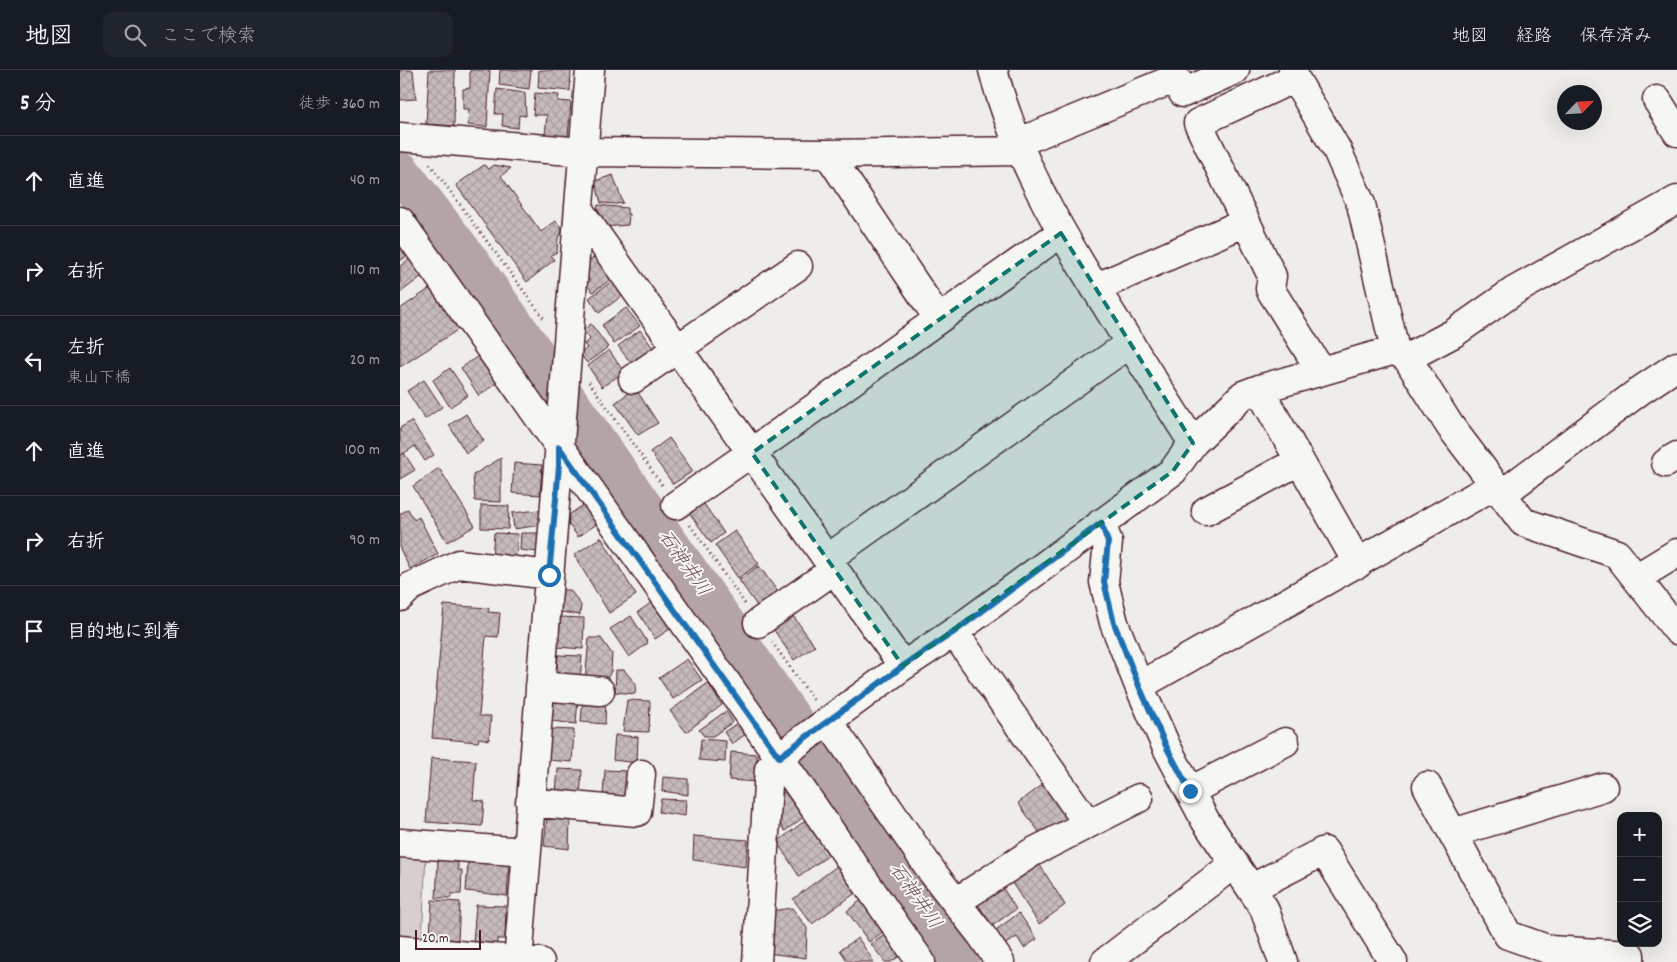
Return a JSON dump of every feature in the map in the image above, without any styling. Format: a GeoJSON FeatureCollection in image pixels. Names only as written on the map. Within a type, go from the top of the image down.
{"type":"FeatureCollection","features":[{"type":"Feature","properties":{"kind":"street"},"geometry":{"type":"LineString","coordinates":[[400,950],[525,961],[526,852],[590,70]]}},
{"type":"Feature","properties":{"kind":"street"},"geometry":{"type":"LineString","coordinates":[[993,70],[1002,103],[1019,147],[1061,232],[1194,443]]}},
{"type":"Feature","properties":{"kind":"street"},"geometry":{"type":"LineString","coordinates":[[405,137],[583,152],[828,154],[1019,147],[1176,78],[1183,93],[1236,70]]}},
{"type":"Feature","properties":{"kind":"street"},"geometry":{"type":"LineString","coordinates":[[1321,370],[1270,289],[1272,276],[1198,123],[1294,74],[1338,150],[1361,204],[1401,354],[1450,426],[1524,522],[1617,554],[1677,630]]}},
{"type":"Feature","properties":{"kind":"street"},"geometry":{"type":"LineString","coordinates":[[1657,100],[1677,132]]}},
{"type":"Feature","properties":{"kind":"street"},"geometry":{"type":"LineString","coordinates":[[828,154],[938,318]]}},
{"type":"Feature","properties":{"kind":"street"},"geometry":{"type":"LineString","coordinates":[[757,962],[769,770],[779,757],[903,666],[954,632],[1173,470],[1194,443],[1243,395],[1321,370],[1401,354],[1454,333],[1514,291],[1677,200]]}},
{"type":"Feature","properties":{"kind":"street"},"geometry":{"type":"LineString","coordinates":[[579,210],[903,666]]}},
{"type":"Feature","properties":{"kind":"street"},"geometry":{"type":"LineString","coordinates":[[400,221],[779,757],[921,962]]}},
{"type":"Feature","properties":{"kind":"street"},"geometry":{"type":"LineString","coordinates":[[1095,288],[1246,222]]}},
{"type":"Feature","properties":{"kind":"street"},"geometry":{"type":"LineString","coordinates":[[676,505],[752,453],[938,318],[1061,232]]}},
{"type":"Feature","properties":{"kind":"street"},"geometry":{"type":"LineString","coordinates":[[634,379],[798,266]]}},
{"type":"Feature","properties":{"kind":"street"},"geometry":{"type":"LineString","coordinates":[[758,623],[831,564],[1130,343]]}},
{"type":"Feature","properties":{"kind":"street"},"geometry":{"type":"LineString","coordinates":[[1139,686],[1358,564],[1499,490],[1677,366]]}},
{"type":"Feature","properties":{"kind":"street"},"geometry":{"type":"LineString","coordinates":[[1258,389],[1358,564]]}},
{"type":"Feature","properties":{"kind":"street"},"geometry":{"type":"LineString","coordinates":[[1206,512],[1298,460]]}},
{"type":"Feature","properties":{"kind":"street"},"geometry":{"type":"LineString","coordinates":[[1101,523],[1108,542],[1104,582],[1114,623],[1139,686],[1167,748],[1205,820],[1264,908],[1283,962]]}},
{"type":"Feature","properties":{"kind":"street"},"geometry":{"type":"LineString","coordinates":[[1636,578],[1677,553]]}},
{"type":"Feature","properties":{"kind":"street"},"geometry":{"type":"LineString","coordinates":[[400,597],[410,587],[459,564],[549,575]]}},
{"type":"Feature","properties":{"kind":"street"},"geometry":{"type":"LineString","coordinates":[[954,632],[1088,824]]}},
{"type":"Feature","properties":{"kind":"street"},"geometry":{"type":"LineString","coordinates":[[540,686],[600,691]]}},
{"type":"Feature","properties":{"kind":"street"},"geometry":{"type":"LineString","coordinates":[[828,721],[933,873],[1000,962]]}},
{"type":"Feature","properties":{"kind":"street"},"geometry":{"type":"LineString","coordinates":[[1190,791],[1285,742]]}},
{"type":"Feature","properties":{"kind":"street"},"geometry":{"type":"LineString","coordinates":[[530,802],[637,812],[641,774]]}},
{"type":"Feature","properties":{"kind":"street"},"geometry":{"type":"LineString","coordinates":[[1427,786],[1508,935],[1550,950],[1630,955],[1630,962]]}},
{"type":"Feature","properties":{"kind":"street"},"geometry":{"type":"LineString","coordinates":[[1453,833],[1603,787]]}},
{"type":"Feature","properties":{"kind":"street"},"geometry":{"type":"LineString","coordinates":[[956,902],[1031,853],[1139,798]]}},
{"type":"Feature","properties":{"kind":"street"},"geometry":{"type":"LineString","coordinates":[[400,843],[526,852]]}},
{"type":"Feature","properties":{"kind":"street"},"geometry":{"type":"LineString","coordinates":[[1252,888],[1324,851],[1393,962]]}},
{"type":"Feature","properties":{"kind":"street"},"geometry":{"type":"LineString","coordinates":[[1105,962],[1234,864]]}},
{"type":"Feature","properties":{"kind":"path"},"geometry":{"type":"LineString","coordinates":[[405,137],[567,354],[828,721]]}},
{"type":"Feature","properties":{"kind":"highlighted area"},"geometry":{"type":"Polygon","coordinates":[[[1061,233],[1193,443],[1173,471],[903,666],[752,453],[1061,233]]]}},
{"type":"Feature","properties":{"kind":"shaded area"},"geometry":{"type":"Polygon","coordinates":[[[400,852],[426,853],[422,941],[400,938],[400,852]]]}},
{"type":"Feature","properties":{"kind":"building"},"geometry":{"type":"Polygon","coordinates":[[[400,70],[413,70],[416,99],[400,100],[400,70]]]}},
{"type":"Feature","properties":{"kind":"building"},"geometry":{"type":"Polygon","coordinates":[[[429,70],[455,70],[454,126],[426,124],[429,70]]]}},
{"type":"Feature","properties":{"kind":"building"},"geometry":{"type":"Polygon","coordinates":[[[470,70],[490,70],[487,127],[468,125],[469,109],[463,109],[463,89],[470,88],[470,70]]]}},
{"type":"Feature","properties":{"kind":"building"},"geometry":{"type":"Polygon","coordinates":[[[500,70],[531,70],[529,89],[499,85],[500,70]]]}},
{"type":"Feature","properties":{"kind":"building"},"geometry":{"type":"Polygon","coordinates":[[[539,70],[571,70],[570,91],[538,88],[539,70]]]}},
{"type":"Feature","properties":{"kind":"building"},"geometry":{"type":"Polygon","coordinates":[[[497,89],[525,93],[526,116],[519,115],[518,128],[502,126],[503,114],[495,114],[497,89]]]}},
{"type":"Feature","properties":{"kind":"building"},"geometry":{"type":"Polygon","coordinates":[[[535,93],[559,95],[558,101],[571,102],[568,136],[545,135],[547,115],[533,115],[535,93]]]}},
{"type":"Feature","properties":{"kind":"building"},"geometry":{"type":"Polygon","coordinates":[[[484,165],[489,169],[494,165],[511,168],[501,176],[541,232],[556,221],[563,230],[558,238],[557,252],[551,255],[554,260],[527,282],[456,185],[484,165]]]}},
{"type":"Feature","properties":{"kind":"building"},"geometry":{"type":"Polygon","coordinates":[[[613,175],[623,203],[601,203],[595,181],[613,175]]]}},
{"type":"Feature","properties":{"kind":"building"},"geometry":{"type":"Polygon","coordinates":[[[598,205],[627,208],[627,214],[629,214],[628,225],[604,227],[601,223],[602,218],[596,217],[598,205]]]}},
{"type":"Feature","properties":{"kind":"building"},"geometry":{"type":"Polygon","coordinates":[[[400,238],[411,253],[400,261],[400,238]]]}},
{"type":"Feature","properties":{"kind":"building"},"geometry":{"type":"Polygon","coordinates":[[[598,254],[614,277],[593,292],[586,284],[590,281],[586,275],[589,261],[598,254]]]}},
{"type":"Feature","properties":{"kind":"building"},"geometry":{"type":"Polygon","coordinates":[[[413,256],[426,273],[400,293],[400,266],[413,256]]]}},
{"type":"Feature","properties":{"kind":"building"},"geometry":{"type":"Polygon","coordinates":[[[616,278],[626,293],[599,313],[589,298],[616,278]]]}},
{"type":"Feature","properties":{"kind":"building"},"geometry":{"type":"Polygon","coordinates":[[[432,287],[462,327],[400,367],[400,309],[432,287]]]}},
{"type":"Feature","properties":{"kind":"building"},"geometry":{"type":"Polygon","coordinates":[[[626,308],[640,326],[614,344],[602,325],[626,308]]]}},
{"type":"Feature","properties":{"kind":"building"},"geometry":{"type":"Polygon","coordinates":[[[591,324],[608,347],[587,363],[580,354],[587,348],[584,344],[590,339],[583,330],[591,324]]]}},
{"type":"Feature","properties":{"kind":"building"},"geometry":{"type":"Polygon","coordinates":[[[640,330],[655,351],[633,366],[618,346],[640,330]]]}},
{"type":"Feature","properties":{"kind":"building"},"geometry":{"type":"Polygon","coordinates":[[[609,350],[624,372],[602,387],[588,366],[609,350]]]}},
{"type":"Feature","properties":{"kind":"building"},"geometry":{"type":"Polygon","coordinates":[[[481,354],[499,381],[479,396],[461,368],[481,354]]]}},
{"type":"Feature","properties":{"kind":"building"},"geometry":{"type":"Polygon","coordinates":[[[450,368],[468,395],[450,407],[433,380],[450,368]]]}},
{"type":"Feature","properties":{"kind":"building"},"geometry":{"type":"Polygon","coordinates":[[[424,380],[442,407],[425,419],[407,391],[424,380]]]}},
{"type":"Feature","properties":{"kind":"building"},"geometry":{"type":"Polygon","coordinates":[[[635,388],[658,423],[638,435],[615,403],[635,388]]]}},
{"type":"Feature","properties":{"kind":"building"},"geometry":{"type":"Polygon","coordinates":[[[466,414],[484,441],[466,453],[449,425],[466,414]]]}},
{"type":"Feature","properties":{"kind":"building"},"geometry":{"type":"Polygon","coordinates":[[[411,421],[434,455],[425,461],[415,446],[400,456],[400,428],[411,421]]]}},
{"type":"Feature","properties":{"kind":"building"},"geometry":{"type":"Polygon","coordinates":[[[669,438],[693,471],[673,484],[650,452],[669,438]]]}},
{"type":"Feature","properties":{"kind":"building"},"geometry":{"type":"Polygon","coordinates":[[[404,453],[415,470],[400,479],[400,456],[404,453]]]}},
{"type":"Feature","properties":{"kind":"building"},"geometry":{"type":"Polygon","coordinates":[[[501,458],[501,502],[475,501],[473,475],[501,458]]]}},
{"type":"Feature","properties":{"kind":"building"},"geometry":{"type":"Polygon","coordinates":[[[514,463],[542,465],[540,495],[512,493],[514,463]]]}},
{"type":"Feature","properties":{"kind":"building"},"geometry":{"type":"Polygon","coordinates":[[[439,468],[475,526],[447,542],[413,486],[439,468]]]}},
{"type":"Feature","properties":{"kind":"building"},"geometry":{"type":"Polygon","coordinates":[[[702,501],[724,533],[711,543],[688,511],[702,501]]]}},
{"type":"Feature","properties":{"kind":"building"},"geometry":{"type":"Polygon","coordinates":[[[588,502],[601,521],[578,537],[567,522],[570,514],[588,502]]]}},
{"type":"Feature","properties":{"kind":"building"},"geometry":{"type":"Polygon","coordinates":[[[481,505],[509,506],[508,529],[481,528],[481,505]]]}},
{"type":"Feature","properties":{"kind":"building"},"geometry":{"type":"Polygon","coordinates":[[[408,509],[414,520],[419,517],[438,554],[410,569],[400,549],[400,514],[408,509]]]}},
{"type":"Feature","properties":{"kind":"building"},"geometry":{"type":"Polygon","coordinates":[[[539,510],[541,525],[514,529],[512,513],[539,510]]]}},
{"type":"Feature","properties":{"kind":"building"},"geometry":{"type":"Polygon","coordinates":[[[735,531],[759,564],[738,578],[715,545],[735,531]]]}},
{"type":"Feature","properties":{"kind":"building"},"geometry":{"type":"Polygon","coordinates":[[[494,533],[518,534],[516,560],[492,558],[494,533]]]}},
{"type":"Feature","properties":{"kind":"building"},"geometry":{"type":"Polygon","coordinates":[[[521,533],[539,533],[538,552],[520,550],[521,533]]]}},
{"type":"Feature","properties":{"kind":"building"},"geometry":{"type":"Polygon","coordinates":[[[601,537],[636,595],[609,613],[574,555],[601,537]]]}},
{"type":"Feature","properties":{"kind":"building"},"geometry":{"type":"Polygon","coordinates":[[[759,566],[783,599],[762,613],[739,580],[759,566]]]}},
{"type":"Feature","properties":{"kind":"building"},"geometry":{"type":"Polygon","coordinates":[[[561,590],[570,590],[581,605],[580,615],[561,612],[561,590]]]}},
{"type":"Feature","properties":{"kind":"building"},"geometry":{"type":"Polygon","coordinates":[[[655,600],[673,627],[655,639],[638,612],[655,600]]]}},
{"type":"Feature","properties":{"kind":"building"},"geometry":{"type":"Polygon","coordinates":[[[444,605],[489,608],[488,612],[500,613],[498,637],[486,636],[479,716],[491,716],[489,740],[479,738],[478,742],[432,738],[444,605]]]}},
{"type":"Feature","properties":{"kind":"building"},"geometry":{"type":"Polygon","coordinates":[[[791,613],[815,646],[794,660],[772,627],[791,613]]]}},
{"type":"Feature","properties":{"kind":"building"},"geometry":{"type":"Polygon","coordinates":[[[631,616],[648,643],[629,657],[610,629],[631,616]]]}},
{"type":"Feature","properties":{"kind":"building"},"geometry":{"type":"Polygon","coordinates":[[[561,617],[584,618],[583,649],[557,647],[561,617]]]}},
{"type":"Feature","properties":{"kind":"building"},"geometry":{"type":"Polygon","coordinates":[[[589,638],[601,638],[612,654],[611,671],[605,683],[585,682],[589,638]]]}},
{"type":"Feature","properties":{"kind":"building"},"geometry":{"type":"Polygon","coordinates":[[[558,655],[582,656],[580,682],[556,680],[558,655]]]}},
{"type":"Feature","properties":{"kind":"building"},"geometry":{"type":"Polygon","coordinates":[[[687,659],[702,680],[673,699],[659,678],[687,659]]]}},
{"type":"Feature","properties":{"kind":"building"},"geometry":{"type":"Polygon","coordinates":[[[616,670],[624,670],[636,684],[635,694],[615,692],[616,670]]]}},
{"type":"Feature","properties":{"kind":"building"},"geometry":{"type":"Polygon","coordinates":[[[708,683],[722,705],[686,732],[670,711],[708,683]]]}},
{"type":"Feature","properties":{"kind":"building"},"geometry":{"type":"Polygon","coordinates":[[[554,697],[578,698],[576,724],[552,721],[554,697]]]}},
{"type":"Feature","properties":{"kind":"building"},"geometry":{"type":"Polygon","coordinates":[[[583,697],[606,698],[605,724],[581,722],[583,697]]]}},
{"type":"Feature","properties":{"kind":"building"},"geometry":{"type":"Polygon","coordinates":[[[627,700],[650,701],[649,732],[623,731],[627,700]]]}},
{"type":"Feature","properties":{"kind":"building"},"geometry":{"type":"Polygon","coordinates":[[[726,711],[733,722],[713,736],[704,736],[699,730],[726,711]]]}},
{"type":"Feature","properties":{"kind":"building"},"geometry":{"type":"Polygon","coordinates":[[[743,719],[750,731],[732,744],[724,732],[743,719]]]}},
{"type":"Feature","properties":{"kind":"building"},"geometry":{"type":"Polygon","coordinates":[[[551,729],[574,730],[572,762],[548,760],[551,729]]]}},
{"type":"Feature","properties":{"kind":"building"},"geometry":{"type":"Polygon","coordinates":[[[615,735],[638,737],[637,763],[613,760],[615,735]]]}},
{"type":"Feature","properties":{"kind":"building"},"geometry":{"type":"Polygon","coordinates":[[[701,739],[726,741],[725,762],[699,760],[701,739]]]}},
{"type":"Feature","properties":{"kind":"building"},"geometry":{"type":"Polygon","coordinates":[[[731,752],[757,754],[756,782],[729,780],[731,752]]]}},
{"type":"Feature","properties":{"kind":"building"},"geometry":{"type":"Polygon","coordinates":[[[431,758],[476,761],[473,800],[484,801],[482,826],[426,822],[431,758]]]}},
{"type":"Feature","properties":{"kind":"building"},"geometry":{"type":"Polygon","coordinates":[[[558,769],[582,770],[580,796],[556,793],[558,769]]]}},
{"type":"Feature","properties":{"kind":"building"},"geometry":{"type":"Polygon","coordinates":[[[605,770],[628,771],[627,797],[603,795],[605,770]]]}},
{"type":"Feature","properties":{"kind":"building"},"geometry":{"type":"Polygon","coordinates":[[[663,777],[688,779],[688,795],[662,791],[663,777]]]}},
{"type":"Feature","properties":{"kind":"building"},"geometry":{"type":"Polygon","coordinates":[[[1045,783],[1068,817],[1042,836],[1018,803],[1045,783]]]}},
{"type":"Feature","properties":{"kind":"building"},"geometry":{"type":"Polygon","coordinates":[[[791,788],[809,813],[785,831],[774,815],[782,809],[775,799],[791,788]]]}},
{"type":"Feature","properties":{"kind":"building"},"geometry":{"type":"Polygon","coordinates":[[[661,799],[686,800],[685,816],[659,812],[661,799]]]}},
{"type":"Feature","properties":{"kind":"building"},"geometry":{"type":"Polygon","coordinates":[[[547,817],[570,818],[569,849],[544,846],[547,817]]]}},
{"type":"Feature","properties":{"kind":"building"},"geometry":{"type":"Polygon","coordinates":[[[810,817],[835,851],[799,876],[777,842],[810,817]]]}},
{"type":"Feature","properties":{"kind":"building"},"geometry":{"type":"Polygon","coordinates":[[[694,836],[748,840],[746,867],[693,860],[694,836]]]}},
{"type":"Feature","properties":{"kind":"building"},"geometry":{"type":"Polygon","coordinates":[[[438,860],[458,862],[458,870],[462,870],[461,894],[451,894],[451,898],[436,898],[438,860]]]}},
{"type":"Feature","properties":{"kind":"building"},"geometry":{"type":"Polygon","coordinates":[[[468,862],[509,865],[507,896],[466,891],[468,862]]]}},
{"type":"Feature","properties":{"kind":"building"},"geometry":{"type":"Polygon","coordinates":[[[1038,862],[1065,905],[1039,924],[1010,880],[1038,862]]]}},
{"type":"Feature","properties":{"kind":"building"},"geometry":{"type":"Polygon","coordinates":[[[841,863],[861,889],[812,924],[793,899],[841,863]]]}},
{"type":"Feature","properties":{"kind":"building"},"geometry":{"type":"Polygon","coordinates":[[[999,882],[1016,909],[992,926],[974,898],[999,882]]]}},
{"type":"Feature","properties":{"kind":"building"},"geometry":{"type":"Polygon","coordinates":[[[868,895],[891,926],[869,942],[847,911],[868,895]]]}},
{"type":"Feature","properties":{"kind":"building"},"geometry":{"type":"Polygon","coordinates":[[[432,900],[460,902],[458,940],[430,937],[432,900]]]}},
{"type":"Feature","properties":{"kind":"building"},"geometry":{"type":"Polygon","coordinates":[[[476,905],[506,906],[505,939],[497,939],[497,945],[473,943],[476,905]]]}},
{"type":"Feature","properties":{"kind":"building"},"geometry":{"type":"Polygon","coordinates":[[[792,908],[807,928],[806,958],[767,953],[770,911],[792,908]]]}},
{"type":"Feature","properties":{"kind":"building"},"geometry":{"type":"Polygon","coordinates":[[[1019,913],[1037,939],[1024,948],[1017,937],[1002,946],[993,932],[1019,913]]]}},
{"type":"Feature","properties":{"kind":"building"},"geometry":{"type":"Polygon","coordinates":[[[892,930],[907,951],[891,962],[885,962],[871,944],[892,930]]]}},
{"type":"Feature","properties":{"kind":"building"},"geometry":{"type":"Polygon","coordinates":[[[858,938],[874,962],[848,962],[840,950],[858,938]]]}},
{"type":"Feature","properties":{"kind":"waterway","name":"石神井川"},"geometry":{"type":"LineString","coordinates":[[400,171],[469,261],[744,650],[959,962]]}},
{"type":"Feature","properties":{"kind":"route"},"geometry":{"type":"LineString","coordinates":[[549,575],[559,447],[779,757],[903,666],[954,632],[1101,523],[1108,542],[1104,582],[1114,623],[1139,686],[1167,748],[1190,791]]}}]}
